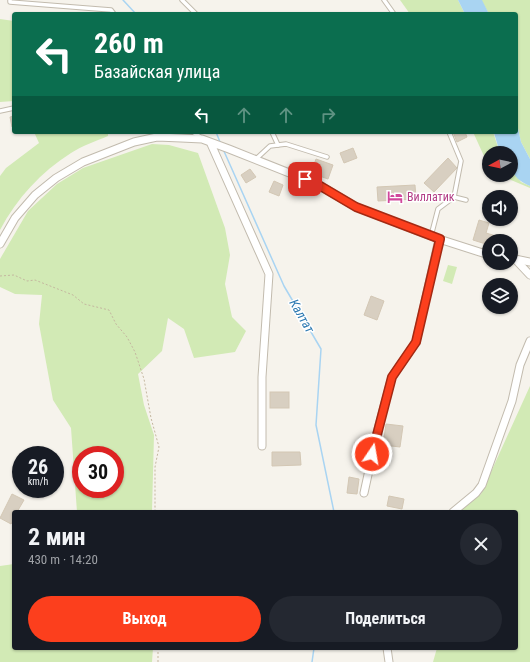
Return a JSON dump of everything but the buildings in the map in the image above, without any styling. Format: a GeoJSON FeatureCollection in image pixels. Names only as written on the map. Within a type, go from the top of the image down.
{"type":"FeatureCollection","features":[{"type":"Feature","properties":{"kind":"street"},"geometry":{"type":"LineString","coordinates":[[0,244],[15,218],[35,195],[56,178],[83,162],[116,148],[149,139],[181,138],[202,139],[229,149],[317,184],[356,207],[431,236],[482,253]]}},
{"type":"Feature","properties":{"kind":"street"},"geometry":{"type":"LineString","coordinates":[[213,144],[269,274],[262,377],[262,446]]}},
{"type":"Feature","properties":{"kind":"street"},"geometry":{"type":"LineString","coordinates":[[364,493],[378,429],[392,377],[416,342],[440,239]]}},
{"type":"Feature","properties":{"kind":"street"},"geometry":{"type":"LineString","coordinates":[[518,260],[530,262]]}},
{"type":"Feature","properties":{"kind":"street"},"geometry":{"type":"LineString","coordinates":[[518,264],[530,275]]}},
{"type":"Feature","properties":{"kind":"street"},"geometry":{"type":"LineString","coordinates":[[455,510],[476,493],[482,485],[512,401],[520,365],[530,341]]}},
{"type":"Feature","properties":{"kind":"street"},"geometry":{"type":"LineString","coordinates":[[387,650],[389,662]]}},
{"type":"Feature","properties":{"kind":"lane"},"geometry":{"type":"LineString","coordinates":[[10,0],[10,2],[111,10],[112,12]]}},
{"type":"Feature","properties":{"kind":"lane"},"geometry":{"type":"LineString","coordinates":[[182,0],[194,12]]}},
{"type":"Feature","properties":{"kind":"lane"},"geometry":{"type":"LineString","coordinates":[[384,0],[393,12]]}},
{"type":"Feature","properties":{"kind":"lane"},"geometry":{"type":"LineString","coordinates":[[0,111],[12,108]]}},
{"type":"Feature","properties":{"kind":"lane"},"geometry":{"type":"LineString","coordinates":[[196,134],[202,139]]}},
{"type":"Feature","properties":{"kind":"lane"},"geometry":{"type":"LineString","coordinates":[[273,134],[278,145]]}},
{"type":"Feature","properties":{"kind":"lane"},"geometry":{"type":"LineString","coordinates":[[431,236],[438,210],[454,197],[461,161],[450,134]]}},
{"type":"Feature","properties":{"kind":"lane"},"geometry":{"type":"LineString","coordinates":[[256,160],[270,146],[286,144],[327,157]]}},
{"type":"Feature","properties":{"kind":"lane"},"geometry":{"type":"LineString","coordinates":[[454,197],[466,200]]}},
{"type":"Feature","properties":{"kind":"path"},"geometry":{"type":"LineString","coordinates":[[0,276],[14,275],[27,281],[35,280],[73,295],[84,304],[109,310],[116,324],[127,337],[138,359],[143,375],[150,418],[159,447],[155,467],[155,510]]}},
{"type":"Feature","properties":{"kind":"path"},"geometry":{"type":"LineString","coordinates":[[158,650],[158,662]]}},
{"type":"Feature","properties":{"kind":"green space"},"geometry":{"type":"Polygon","coordinates":[[[400,0],[458,0],[464,12],[409,12],[400,0]]]}},
{"type":"Feature","properties":{"kind":"green space"},"geometry":{"type":"Polygon","coordinates":[[[481,0],[530,0],[530,159],[521,142],[518,128],[518,12],[488,12],[481,0]]]}},
{"type":"Feature","properties":{"kind":"green space"},"geometry":{"type":"Polygon","coordinates":[[[0,19],[12,21],[12,101],[0,102],[0,19]]]}},
{"type":"Feature","properties":{"kind":"green space"},"geometry":{"type":"Polygon","coordinates":[[[35,134],[108,134],[108,136],[75,150],[60,160],[40,177],[14,207],[0,230],[0,176],[6,168],[39,143],[35,134]]]}},
{"type":"Feature","properties":{"kind":"green space"},"geometry":{"type":"Polygon","coordinates":[[[474,134],[494,134],[498,146],[482,146],[482,152],[474,134]]]}},
{"type":"Feature","properties":{"kind":"green space"},"geometry":{"type":"Polygon","coordinates":[[[152,144],[169,145],[198,153],[225,228],[230,255],[225,284],[232,317],[246,331],[235,352],[194,358],[184,329],[168,318],[162,351],[138,374],[144,405],[154,435],[152,510],[77,510],[76,498],[124,498],[124,446],[72,446],[71,428],[53,400],[39,324],[42,295],[15,294],[0,287],[0,259],[28,211],[57,184],[83,168],[152,144]]]}},
{"type":"Feature","properties":{"kind":"green space"},"geometry":{"type":"Polygon","coordinates":[[[518,178],[521,182],[530,186],[530,188],[516,182],[518,182],[518,178]]]}},
{"type":"Feature","properties":{"kind":"green space"},"geometry":{"type":"Polygon","coordinates":[[[448,265],[457,267],[452,284],[443,281],[448,265]]]}},
{"type":"Feature","properties":{"kind":"green space"},"geometry":{"type":"Polygon","coordinates":[[[530,386],[530,662],[433,662],[436,650],[518,650],[518,510],[461,510],[481,494],[530,386]]]}},
{"type":"Feature","properties":{"kind":"green space"},"geometry":{"type":"Polygon","coordinates":[[[12,564],[12,650],[153,650],[152,662],[0,662],[0,566],[12,564]]]}},
{"type":"Feature","properties":{"kind":"water"},"geometry":{"type":"Polygon","coordinates":[[[458,0],[482,0],[488,12],[464,12],[458,0]]]}},
{"type":"Feature","properties":{"kind":"water"},"geometry":{"type":"Polygon","coordinates":[[[518,128],[521,142],[530,159],[530,186],[519,180],[518,146],[498,146],[494,134],[518,134],[518,128]]]}},
{"type":"Feature","properties":{"kind":"waterway","name":"Калтат"},"geometry":{"type":"LineString","coordinates":[[123,0],[134,12]]}},
{"type":"Feature","properties":{"kind":"waterway","name":"Калтат"},"geometry":{"type":"LineString","coordinates":[[217,134],[220,142]]}},
{"type":"Feature","properties":{"kind":"waterway","name":"Калтат"},"geometry":{"type":"LineString","coordinates":[[223,149],[284,286],[321,349],[316,425],[334,510]]}},
{"type":"Feature","properties":{"kind":"waterway","name":"Калтат"},"geometry":{"type":"LineString","coordinates":[[312,662],[314,650]]}},
{"type":"Feature","properties":{"kind":"place","name":"Виллатик"},"geometry":{"type":"Point","coordinates":[395,197]}},
{"type":"Feature","properties":{"kind":"route"},"geometry":{"type":"LineString","coordinates":[[305,179],[317,184],[356,207],[440,239],[416,342],[392,377],[372,454]]}}]}
